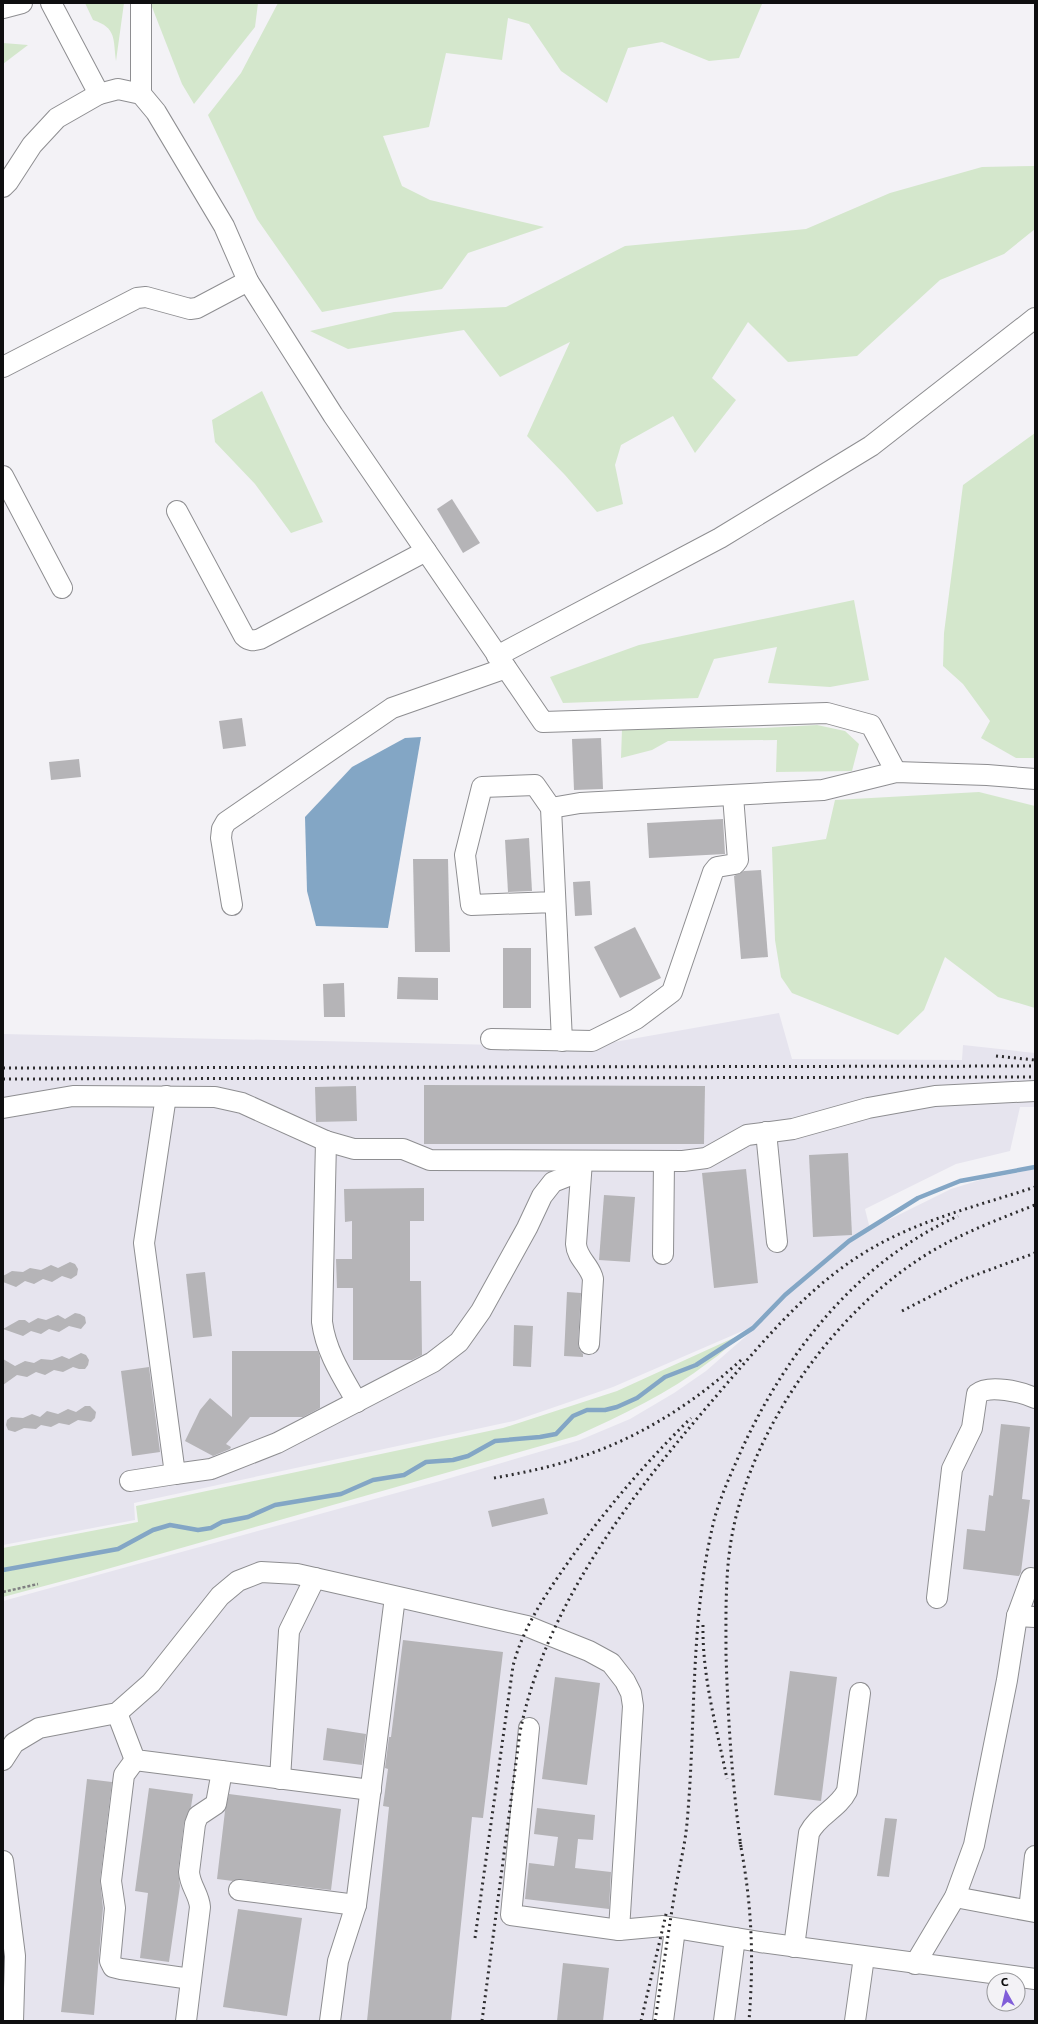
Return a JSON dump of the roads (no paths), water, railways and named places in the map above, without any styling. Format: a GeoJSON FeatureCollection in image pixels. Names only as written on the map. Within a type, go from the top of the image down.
{"type":"FeatureCollection","features":[{"type":"Feature","properties":{"kind":"street"},"geometry":{"type":"LineString","coordinates":[[3,8],[22,3]]}},
{"type":"Feature","properties":{"kind":"street"},"geometry":{"type":"LineString","coordinates":[[51,3],[99,94]]}},
{"type":"Feature","properties":{"kind":"street"},"geometry":{"type":"LineString","coordinates":[[142,3],[141,94],[160,119],[224,226],[248,281],[333,415],[543,722],[827,713],[871,725],[896,772]]}},
{"type":"Feature","properties":{"kind":"street"},"geometry":{"type":"LineString","coordinates":[[3,187],[8,182],[32,145],[57,118],[99,94],[118,90],[141,94]]}},
{"type":"Feature","properties":{"kind":"street"},"geometry":{"type":"LineString","coordinates":[[3,367],[137,298],[146,297],[190,308],[197,308],[248,281]]}},
{"type":"Feature","properties":{"kind":"street"},"geometry":{"type":"LineString","coordinates":[[232,906],[222,838],[222,829],[226,822],[392,708],[501,662],[720,538],[871,446],[1035,318]]}},
{"type":"Feature","properties":{"kind":"street"},"geometry":{"type":"LineString","coordinates":[[3,476],[62,588]]}},
{"type":"Feature","properties":{"kind":"street"},"geometry":{"type":"LineString","coordinates":[[177,511],[244,636],[248,640],[254,641],[426,551]]}},
{"type":"Feature","properties":{"kind":"street"},"geometry":{"type":"LineString","coordinates":[[551,808],[580,803],[823,790],[896,772],[987,775],[1035,779]]}},
{"type":"Feature","properties":{"kind":"street"},"geometry":{"type":"LineString","coordinates":[[556,902],[471,905],[465,855],[482,787],[534,785],[551,808],[556,902],[562,1041]]}},
{"type":"Feature","properties":{"kind":"street"},"geometry":{"type":"LineString","coordinates":[[491,1039],[592,1041],[636,1019],[672,992],[713,872],[717,867],[735,864],[738,860],[733,796]]}},
{"type":"Feature","properties":{"kind":"street"},"geometry":{"type":"LineString","coordinates":[[3,1108],[73,1096],[215,1097],[242,1103],[326,1140],[354,1149],[403,1149],[421,1157],[440,1161],[582,1166],[664,1161],[695,1161],[706,1158],[747,1135],[793,1129],[868,1108],[935,1096],[1035,1091]]}},
{"type":"Feature","properties":{"kind":"street"},"geometry":{"type":"LineString","coordinates":[[166,1096],[144,1243],[176,1474]]}},
{"type":"Feature","properties":{"kind":"street"},"geometry":{"type":"LineString","coordinates":[[766,1132],[777,1242]]}},
{"type":"Feature","properties":{"kind":"street"},"geometry":{"type":"LineString","coordinates":[[326,1140],[322,1322],[324,1338],[329,1352],[357,1402]]}},
{"type":"Feature","properties":{"kind":"street"},"geometry":{"type":"LineString","coordinates":[[664,1161],[664,1254]]}},
{"type":"Feature","properties":{"kind":"street"},"geometry":{"type":"LineString","coordinates":[[582,1166],[577,1251],[578,1257],[592,1273],[593,1279],[589,1344]]}},
{"type":"Feature","properties":{"kind":"street"},"geometry":{"type":"LineString","coordinates":[[130,1481],[211,1469],[277,1443],[434,1362],[459,1342],[481,1311],[527,1228],[542,1196],[553,1182],[582,1166]]}},
{"type":"Feature","properties":{"kind":"street"},"geometry":{"type":"LineString","coordinates":[[937,1598],[952,1469],[972,1428],[977,1394],[982,1390],[990,1389],[1023,1393],[1035,1398]]}},
{"type":"Feature","properties":{"kind":"street"},"geometry":{"type":"LineString","coordinates":[[3,1760],[14,1743],[39,1728],[117,1713],[151,1683],[220,1596],[238,1581],[262,1572],[297,1574],[527,1626],[602,1657],[619,1672],[631,1693],[634,1706],[619,1930]]}},
{"type":"Feature","properties":{"kind":"street"},"geometry":{"type":"LineString","coordinates":[[280,1778],[289,1630],[315,1578]]}},
{"type":"Feature","properties":{"kind":"street"},"geometry":{"type":"LineString","coordinates":[[915,1964],[955,1897],[974,1845],[1007,1680],[1026,1616],[1031,1578]]}},
{"type":"Feature","properties":{"kind":"street"},"geometry":{"type":"LineString","coordinates":[[330,2021],[338,1961],[356,1905],[395,1597]]}},
{"type":"Feature","properties":{"kind":"street"},"geometry":{"type":"LineString","coordinates":[[794,1947],[809,1833],[818,1820],[842,1800],[847,1791],[860,1693]]}},
{"type":"Feature","properties":{"kind":"street"},"geometry":{"type":"LineString","coordinates":[[117,1713],[135,1760]]}},
{"type":"Feature","properties":{"kind":"street"},"geometry":{"type":"LineString","coordinates":[[530,1728],[511,1915],[619,1930],[663,1926],[864,1957],[1035,1979]]}},
{"type":"Feature","properties":{"kind":"street"},"geometry":{"type":"LineString","coordinates":[[135,1760],[371,1790]]}},
{"type":"Feature","properties":{"kind":"street"},"geometry":{"type":"LineString","coordinates":[[135,1760],[124,1775],[111,1881],[115,1908],[110,1961],[113,1967],[121,1970],[191,1979]]}},
{"type":"Feature","properties":{"kind":"street"},"geometry":{"type":"LineString","coordinates":[[186,2021],[200,1907],[199,1898],[189,1880],[195,1824],[198,1816],[216,1804],[222,1771]]}},
{"type":"Feature","properties":{"kind":"street"},"geometry":{"type":"LineString","coordinates":[[955,1897],[1032,1911],[1035,1856]]}},
{"type":"Feature","properties":{"kind":"street"},"geometry":{"type":"LineString","coordinates":[[3,1861],[15,1956],[13,2021]]}},
{"type":"Feature","properties":{"kind":"street"},"geometry":{"type":"LineString","coordinates":[[239,1890],[356,1905]]}},
{"type":"Feature","properties":{"kind":"street"},"geometry":{"type":"LineString","coordinates":[[663,2021],[675,1929]]}},
{"type":"Feature","properties":{"kind":"street"},"geometry":{"type":"LineString","coordinates":[[724,2021],[735,1938]]}},
{"type":"Feature","properties":{"kind":"street"},"geometry":{"type":"LineString","coordinates":[[855,2021],[864,1957]]}},
{"type":"Feature","properties":{"kind":"water"},"geometry":{"type":"Polygon","coordinates":[[[421,737],[388,928],[316,926],[307,891],[305,817],[352,767],[405,738],[421,737]]]}},
{"type":"Feature","properties":{"kind":"waterway"},"geometry":{"type":"LineString","coordinates":[[3,1570],[118,1549],[153,1530],[170,1525],[198,1530],[211,1528],[222,1522],[248,1517],[275,1505],[341,1494],[373,1480],[404,1475],[426,1462],[453,1460],[468,1456],[495,1441],[556,1434],[573,1416],[587,1410],[605,1410],[617,1407],[637,1398],[665,1377],[696,1365],[753,1328],[785,1295],[849,1241],[918,1198],[960,1181],[1035,1167]]}},
{"type":"Feature","properties":{"kind":"railway"},"geometry":{"type":"LineString","coordinates":[[996,1056],[1035,1060]]}},
{"type":"Feature","properties":{"kind":"railway"},"geometry":{"type":"LineString","coordinates":[[3,1068],[1035,1066]]}},
{"type":"Feature","properties":{"kind":"railway"},"geometry":{"type":"LineString","coordinates":[[3,1079],[1035,1077]]}},
{"type":"Feature","properties":{"kind":"railway"},"geometry":{"type":"LineString","coordinates":[[482,2021],[520,1732],[533,1683],[551,1636],[573,1591],[628,1505],[691,1425],[771,1333],[821,1284],[840,1269],[859,1256],[901,1233],[945,1216],[1035,1187]]}},
{"type":"Feature","properties":{"kind":"railway"},"geometry":{"type":"LineString","coordinates":[[741,1847],[729,1727],[726,1655],[726,1598],[731,1541],[740,1501],[755,1461],[773,1422],[796,1384],[823,1349],[852,1316],[883,1287],[915,1262],[943,1245],[973,1230],[1035,1205]]}},
{"type":"Feature","properties":{"kind":"railway"},"geometry":{"type":"LineString","coordinates":[[655,2021],[687,1823],[700,1602],[712,1529],[723,1494],[755,1422],[775,1386],[799,1351],[825,1318],[854,1287],[886,1260],[920,1236],[958,1216]]}},
{"type":"Feature","properties":{"kind":"railway"},"geometry":{"type":"LineString","coordinates":[[902,1311],[962,1280],[1035,1253]]}},
{"type":"Feature","properties":{"kind":"railway"},"geometry":{"type":"LineString","coordinates":[[494,1478],[554,1465],[620,1442],[663,1419],[683,1406],[723,1376],[741,1360]]}},
{"type":"Feature","properties":{"kind":"railway"},"geometry":{"type":"LineString","coordinates":[[475,1938],[513,1666],[517,1652],[536,1611],[569,1561],[597,1523],[642,1469],[691,1418]]}},
{"type":"Feature","properties":{"kind":"railway"},"geometry":{"type":"LineString","coordinates":[[703,1625],[705,1664],[727,1779]]}},
{"type":"Feature","properties":{"kind":"railway"},"geometry":{"type":"LineString","coordinates":[[740,1842],[747,1888],[751,1931],[752,1953],[749,2021]]}},
{"type":"Feature","properties":{"kind":"railway"},"geometry":{"type":"LineString","coordinates":[[641,2021],[667,1910]]}}]}
